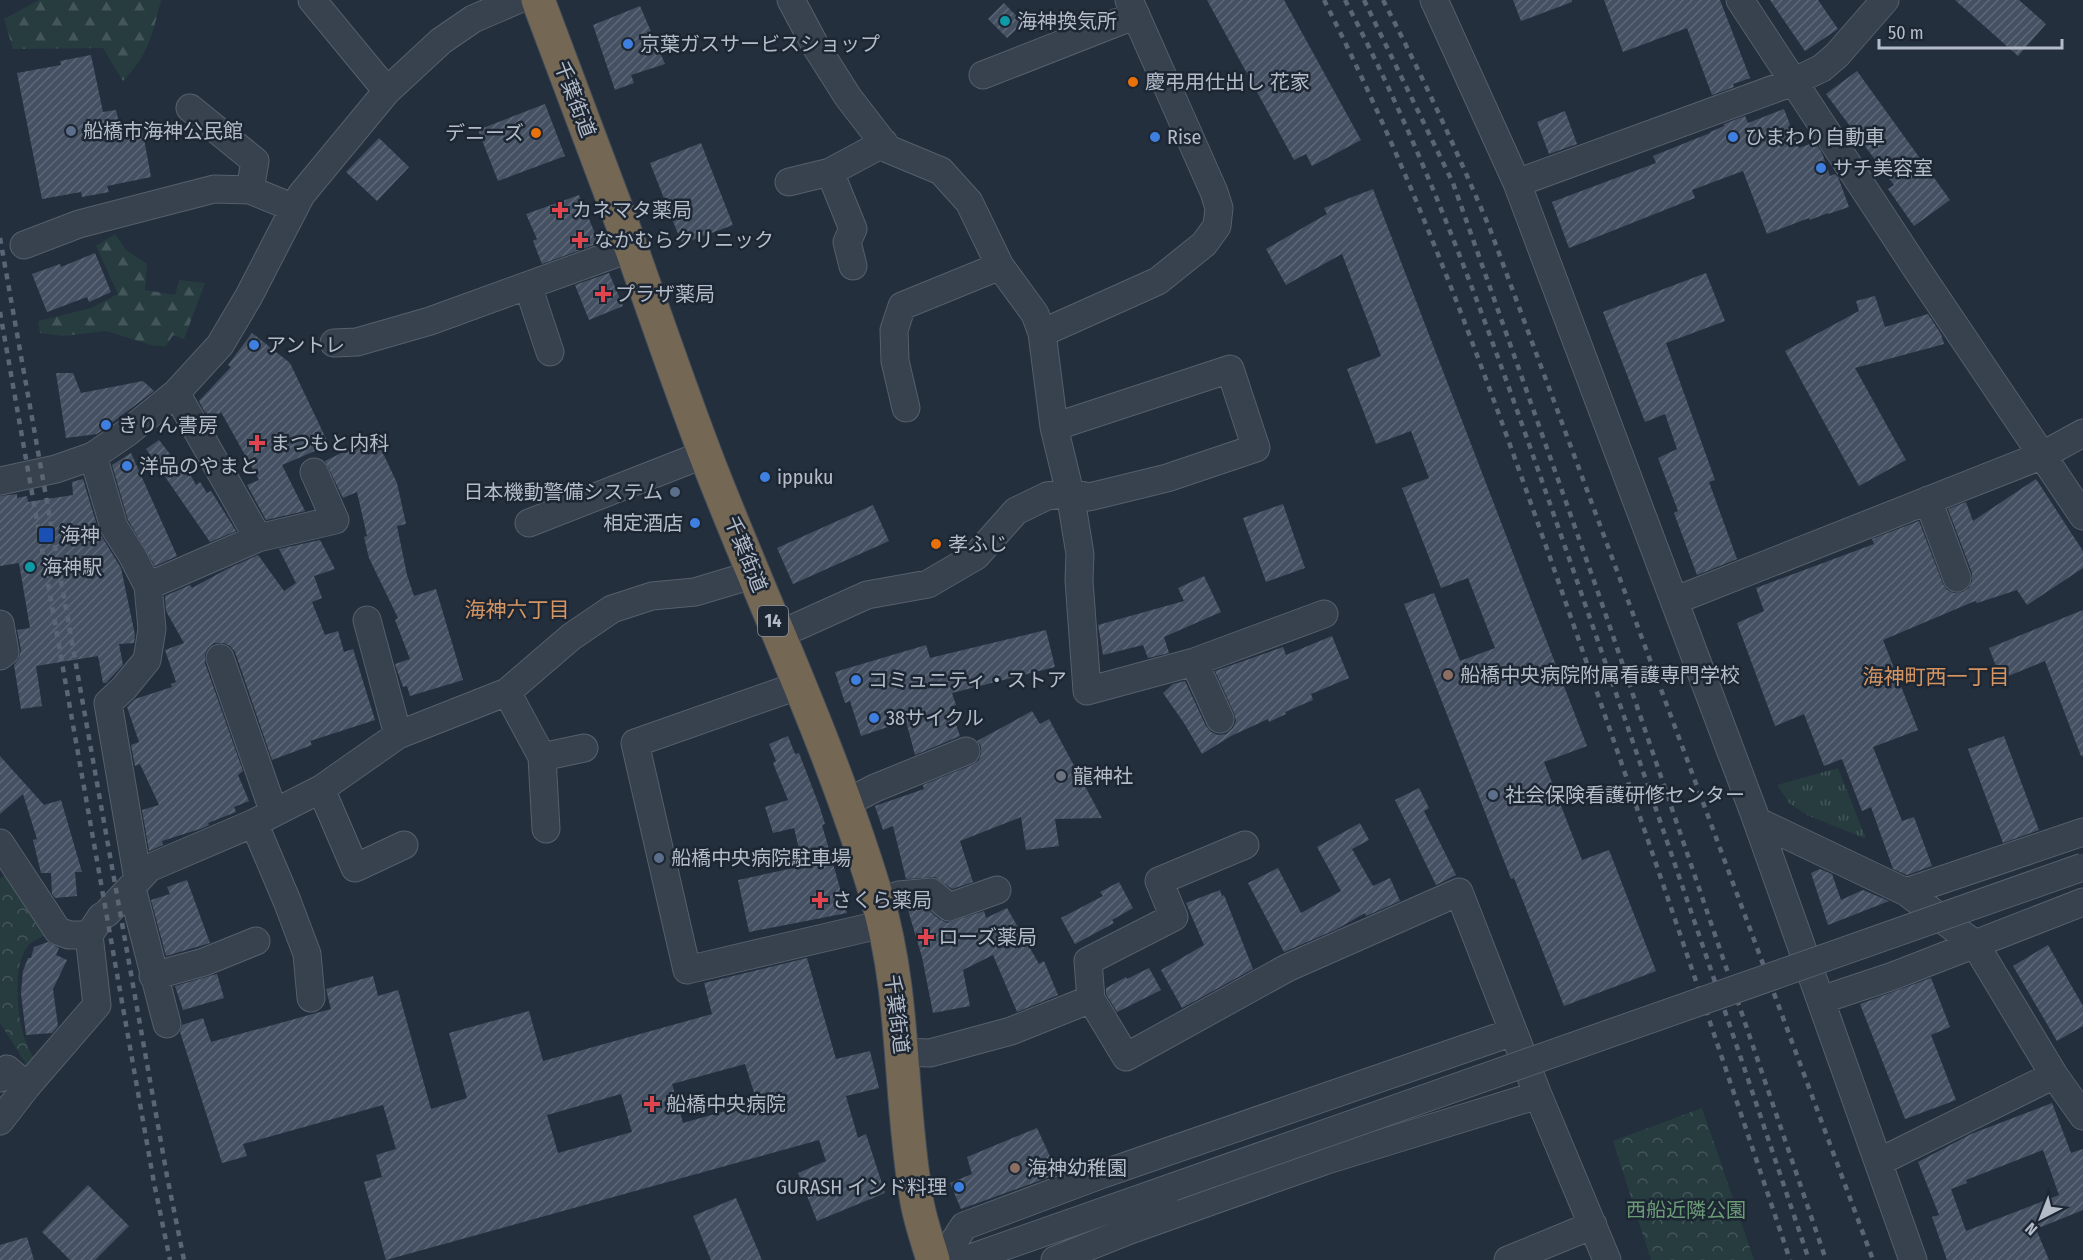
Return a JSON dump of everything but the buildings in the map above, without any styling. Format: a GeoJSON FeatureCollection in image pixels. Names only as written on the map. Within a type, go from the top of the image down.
{"type":"FeatureCollection","features":[{"type":"Feature","properties":{"kind":"highway","name":"千葉街道"},"geometry":{"type":"LineString","coordinates":[[538,0],[705,454],[846,803],[881,913],[892,970],[916,1197],[933,1260]]}},
{"type":"Feature","properties":{"kind":"street"},"geometry":{"type":"LineString","coordinates":[[312,0],[387,91]]}},
{"type":"Feature","properties":{"kind":"street"},"geometry":{"type":"LineString","coordinates":[[0,481],[56,469],[93,456],[128,432],[176,393],[220,345],[294,208],[322,168],[387,91],[441,40],[473,20],[517,0]]}},
{"type":"Feature","properties":{"kind":"street"},"geometry":{"type":"LineString","coordinates":[[790,0],[848,97],[888,149],[941,171],[969,202],[1000,266],[1035,314],[1042,333],[1054,427],[1070,494],[1080,554],[1079,580],[1087,691],[1194,662],[1324,614]]}},
{"type":"Feature","properties":{"kind":"street"},"geometry":{"type":"LineString","coordinates":[[1434,0],[1517,183],[1757,821],[1913,1260]]}},
{"type":"Feature","properties":{"kind":"street"},"geometry":{"type":"LineString","coordinates":[[1740,0],[2083,516]]}},
{"type":"Feature","properties":{"kind":"street"},"geometry":{"type":"LineString","coordinates":[[1517,183],[1793,82],[1822,68],[1837,55],[1885,0]]}},
{"type":"Feature","properties":{"kind":"street"},"geometry":{"type":"LineString","coordinates":[[982,75],[1132,8],[1219,208],[1217,226],[1204,244],[1158,282],[1042,333]]}},
{"type":"Feature","properties":{"kind":"street"},"geometry":{"type":"LineString","coordinates":[[190,108],[255,161],[250,190]]}},
{"type":"Feature","properties":{"kind":"street"},"geometry":{"type":"LineString","coordinates":[[789,182],[830,172],[884,143]]}},
{"type":"Feature","properties":{"kind":"street"},"geometry":{"type":"LineString","coordinates":[[830,172],[853,229],[847,242],[853,266]]}},
{"type":"Feature","properties":{"kind":"street"},"geometry":{"type":"LineString","coordinates":[[24,245],[79,224],[214,189],[250,190],[294,208]]}},
{"type":"Feature","properties":{"kind":"street"},"geometry":{"type":"LineString","coordinates":[[334,343],[357,342],[430,321],[631,248]]}},
{"type":"Feature","properties":{"kind":"street"},"geometry":{"type":"LineString","coordinates":[[906,408],[896,361],[894,330],[902,306],[1000,266]]}},
{"type":"Feature","properties":{"kind":"street"},"geometry":{"type":"LineString","coordinates":[[528,286],[550,352]]}},
{"type":"Feature","properties":{"kind":"street"},"geometry":{"type":"LineString","coordinates":[[777,633],[796,627],[867,595],[928,584],[976,556],[1016,511],[1047,496],[1070,494],[1089,497],[1167,478],[1256,448],[1230,369],[1054,427]]}},
{"type":"Feature","properties":{"kind":"street"},"geometry":{"type":"LineString","coordinates":[[176,393],[258,538]]}},
{"type":"Feature","properties":{"kind":"street"},"geometry":{"type":"LineString","coordinates":[[1674,599],[2043,455],[2083,433]]}},
{"type":"Feature","properties":{"kind":"street"},"geometry":{"type":"LineString","coordinates":[[529,523],[705,454]]}},
{"type":"Feature","properties":{"kind":"street"},"geometry":{"type":"LineString","coordinates":[[93,456],[114,527],[148,586],[152,629],[147,660],[108,703],[135,884],[153,976],[167,1024]]}},
{"type":"Feature","properties":{"kind":"street"},"geometry":{"type":"LineString","coordinates":[[148,586],[258,538],[335,520],[314,472]]}},
{"type":"Feature","properties":{"kind":"street"},"geometry":{"type":"LineString","coordinates":[[1928,500],[1957,578]]}},
{"type":"Feature","properties":{"kind":"street"},"geometry":{"type":"LineString","coordinates":[[0,1121],[97,1005],[89,935],[101,917],[149,868],[263,818],[321,789],[398,735],[507,692],[571,637],[612,609],[652,596],[695,592],[754,574]]}},
{"type":"Feature","properties":{"kind":"street"},"geometry":{"type":"LineString","coordinates":[[367,620],[398,735]]}},
{"type":"Feature","properties":{"kind":"street"},"geometry":{"type":"LineString","coordinates":[[0,624],[5,652],[0,656]]}},
{"type":"Feature","properties":{"kind":"street"},"geometry":{"type":"LineString","coordinates":[[220,658],[287,901],[307,954],[311,998]]}},
{"type":"Feature","properties":{"kind":"street"},"geometry":{"type":"LineString","coordinates":[[1194,662],[1220,719]]}},
{"type":"Feature","properties":{"kind":"street"},"geometry":{"type":"LineString","coordinates":[[800,685],[635,744],[687,970],[881,913],[899,895],[931,892],[949,907],[997,890]]}},
{"type":"Feature","properties":{"kind":"street"},"geometry":{"type":"LineString","coordinates":[[507,692],[542,757],[546,829]]}},
{"type":"Feature","properties":{"kind":"street"},"geometry":{"type":"LineString","coordinates":[[542,757],[584,748]]}},
{"type":"Feature","properties":{"kind":"street"},"geometry":{"type":"LineString","coordinates":[[846,803],[875,788],[966,751]]}},
{"type":"Feature","properties":{"kind":"street"},"geometry":{"type":"LineString","coordinates":[[321,789],[355,868],[404,845]]}},
{"type":"Feature","properties":{"kind":"street"},"geometry":{"type":"LineString","coordinates":[[1757,821],[1906,892],[1975,944],[2054,1075],[2083,1116]]}},
{"type":"Feature","properties":{"kind":"street"},"geometry":{"type":"LineString","coordinates":[[1906,892],[2083,832]]}},
{"type":"Feature","properties":{"kind":"street"},"geometry":{"type":"LineString","coordinates":[[0,843],[58,932],[69,935],[89,935]]}},
{"type":"Feature","properties":{"kind":"street"},"geometry":{"type":"LineString","coordinates":[[1245,845],[1159,881],[1174,917],[1088,961],[1091,999],[1126,1057],[1287,968],[1459,892],[1538,1095],[1607,1260]]}},
{"type":"Feature","properties":{"kind":"street"},"geometry":{"type":"LineString","coordinates":[[964,1260],[2083,867]]}},
{"type":"Feature","properties":{"kind":"street"},"geometry":{"type":"LineString","coordinates":[[1821,1000],[1893,976],[2083,902]]}},
{"type":"Feature","properties":{"kind":"street"},"geometry":{"type":"LineString","coordinates":[[153,976],[204,962],[256,941]]}},
{"type":"Feature","properties":{"kind":"street"},"geometry":{"type":"LineString","coordinates":[[902,1052],[930,1053],[1011,1031],[1091,999]]}},
{"type":"Feature","properties":{"kind":"street"},"geometry":{"type":"LineString","coordinates":[[942,1260],[964,1226],[1103,1174],[1513,1032]]}},
{"type":"Feature","properties":{"kind":"street"},"geometry":{"type":"LineString","coordinates":[[0,1078],[7,1069],[27,1086]]}},
{"type":"Feature","properties":{"kind":"street"},"geometry":{"type":"LineString","coordinates":[[1879,1162],[2054,1075]]}},
{"type":"Feature","properties":{"kind":"street"},"geometry":{"type":"LineString","coordinates":[[1055,1260],[1130,1230],[1324,1161],[1538,1095]]}},
{"type":"Feature","properties":{"kind":"street"},"geometry":{"type":"LineString","coordinates":[[1508,1260],[1593,1225]]}},
{"type":"Feature","properties":{"kind":"green space"},"geometry":{"type":"Polygon","coordinates":[[[39,0],[161,0],[152,34],[144,53],[123,81],[103,48],[13,49],[4,19],[39,0]]]}},
{"type":"Feature","properties":{"kind":"green space"},"geometry":{"type":"Polygon","coordinates":[[[115,234],[126,250],[147,264],[145,290],[175,295],[179,280],[205,283],[184,339],[173,335],[166,346],[155,346],[106,331],[63,336],[40,333],[38,321],[91,308],[118,294],[96,246],[115,234]]]}},
{"type":"Feature","properties":{"kind":"green space"},"geometry":{"type":"Polygon","coordinates":[[[1838,768],[1866,839],[1807,815],[1789,803],[1777,785],[1838,768]]]}},
{"type":"Feature","properties":{"kind":"green space"},"geometry":{"type":"Polygon","coordinates":[[[9,871],[51,933],[30,944],[24,952],[18,976],[18,1004],[22,1030],[38,1065],[31,1072],[0,1023],[0,879],[9,871]]]}},
{"type":"Feature","properties":{"kind":"green space","name":"西船近隣公園"},"geometry":{"type":"Polygon","coordinates":[[[1702,1108],[1754,1260],[1651,1260],[1613,1141],[1702,1108]]]}},
{"type":"Feature","properties":{"kind":"railway"},"geometry":{"type":"LineString","coordinates":[[1324,0],[1392,144],[1481,365],[1619,756],[1790,1260]]}},
{"type":"Feature","properties":{"kind":"railway"},"geometry":{"type":"LineString","coordinates":[[1345,0],[1408,131],[1489,333],[1625,718],[1809,1260]]}},
{"type":"Feature","properties":{"kind":"railway"},"geometry":{"type":"LineString","coordinates":[[1364,0],[1453,183],[1600,598],[1826,1260]]}},
{"type":"Feature","properties":{"kind":"railway"},"geometry":{"type":"LineString","coordinates":[[1383,0],[1439,113],[1490,229],[1873,1260]]}},
{"type":"Feature","properties":{"kind":"railway"},"geometry":{"type":"LineString","coordinates":[[0,238],[167,1176],[184,1260]]}},
{"type":"Feature","properties":{"kind":"railway"},"geometry":{"type":"LineString","coordinates":[[0,312],[154,1183],[170,1260]]}},
{"type":"Feature","properties":{"kind":"place","name":"海神換気所"},"geometry":{"type":"Point","coordinates":[1005,21]}},
{"type":"Feature","properties":{"kind":"place","name":"京葉ガスサービスショップ"},"geometry":{"type":"Point","coordinates":[628,44]}},
{"type":"Feature","properties":{"kind":"place","name":"慶弔用仕出し 花家"},"geometry":{"type":"Point","coordinates":[1133,82]}},
{"type":"Feature","properties":{"kind":"place","name":"船橋市海神公民館"},"geometry":{"type":"Point","coordinates":[71,131]}},
{"type":"Feature","properties":{"kind":"place","name":"デニーズ"},"geometry":{"type":"Point","coordinates":[536,133]}},
{"type":"Feature","properties":{"kind":"place","name":"Rise"},"geometry":{"type":"Point","coordinates":[1155,137]}},
{"type":"Feature","properties":{"kind":"place","name":"ひまわり自動車"},"geometry":{"type":"Point","coordinates":[1733,137]}},
{"type":"Feature","properties":{"kind":"place","name":"サチ美容室"},"geometry":{"type":"Point","coordinates":[1821,168]}},
{"type":"Feature","properties":{"kind":"place","name":"カネマタ薬局"},"geometry":{"type":"Point","coordinates":[560,210]}},
{"type":"Feature","properties":{"kind":"place","name":"なかむらクリニック"},"geometry":{"type":"Point","coordinates":[580,240]}},
{"type":"Feature","properties":{"kind":"place","name":"プラザ薬局"},"geometry":{"type":"Point","coordinates":[603,294]}},
{"type":"Feature","properties":{"kind":"place","name":"アントレ"},"geometry":{"type":"Point","coordinates":[254,345]}},
{"type":"Feature","properties":{"kind":"place","name":"きりん書房"},"geometry":{"type":"Point","coordinates":[106,425]}},
{"type":"Feature","properties":{"kind":"place","name":"まつもと内科"},"geometry":{"type":"Point","coordinates":[257,443]}},
{"type":"Feature","properties":{"kind":"place","name":"洋品のやまと"},"geometry":{"type":"Point","coordinates":[127,466]}},
{"type":"Feature","properties":{"kind":"place","name":"ippuku"},"geometry":{"type":"Point","coordinates":[765,477]}},
{"type":"Feature","properties":{"kind":"place","name":"日本機動警備システム"},"geometry":{"type":"Point","coordinates":[675,492]}},
{"type":"Feature","properties":{"kind":"place","name":"相定酒店"},"geometry":{"type":"Point","coordinates":[695,523]}},
{"type":"Feature","properties":{"kind":"place","name":"海神"},"geometry":{"type":"Point","coordinates":[46,535]}},
{"type":"Feature","properties":{"kind":"place","name":"孝ふじ"},"geometry":{"type":"Point","coordinates":[936,544]}},
{"type":"Feature","properties":{"kind":"place","name":"海神駅"},"geometry":{"type":"Point","coordinates":[30,567]}},
{"type":"Feature","properties":{"kind":"place","name":"船橋中央病院附属看護専門学校"},"geometry":{"type":"Point","coordinates":[1448,675]}},
{"type":"Feature","properties":{"kind":"place","name":"コミュニティ・ストア"},"geometry":{"type":"Point","coordinates":[856,680]}},
{"type":"Feature","properties":{"kind":"place","name":"38サイクル"},"geometry":{"type":"Point","coordinates":[874,718]}},
{"type":"Feature","properties":{"kind":"place","name":"龍神社"},"geometry":{"type":"Point","coordinates":[1061,776]}},
{"type":"Feature","properties":{"kind":"place","name":"社会保険看護研修センター"},"geometry":{"type":"Point","coordinates":[1493,795]}},
{"type":"Feature","properties":{"kind":"place","name":"船橋中央病院駐車場"},"geometry":{"type":"Point","coordinates":[659,858]}},
{"type":"Feature","properties":{"kind":"place","name":"さくら薬局"},"geometry":{"type":"Point","coordinates":[820,900]}},
{"type":"Feature","properties":{"kind":"place","name":"ローズ薬局"},"geometry":{"type":"Point","coordinates":[926,937]}},
{"type":"Feature","properties":{"kind":"place","name":"船橋中央病院"},"geometry":{"type":"Point","coordinates":[652,1104]}},
{"type":"Feature","properties":{"kind":"place","name":"海神幼稚園"},"geometry":{"type":"Point","coordinates":[1015,1168]}},
{"type":"Feature","properties":{"kind":"place","name":"GURASH インド料理"},"geometry":{"type":"Point","coordinates":[959,1187]}},
{"type":"Feature","properties":{"kind":"district","name":"海神六丁目"},"geometry":{"type":"Point","coordinates":[517,610]}},
{"type":"Feature","properties":{"kind":"district","name":"海神町西一丁目"},"geometry":{"type":"Point","coordinates":[1936,677]}}]}
